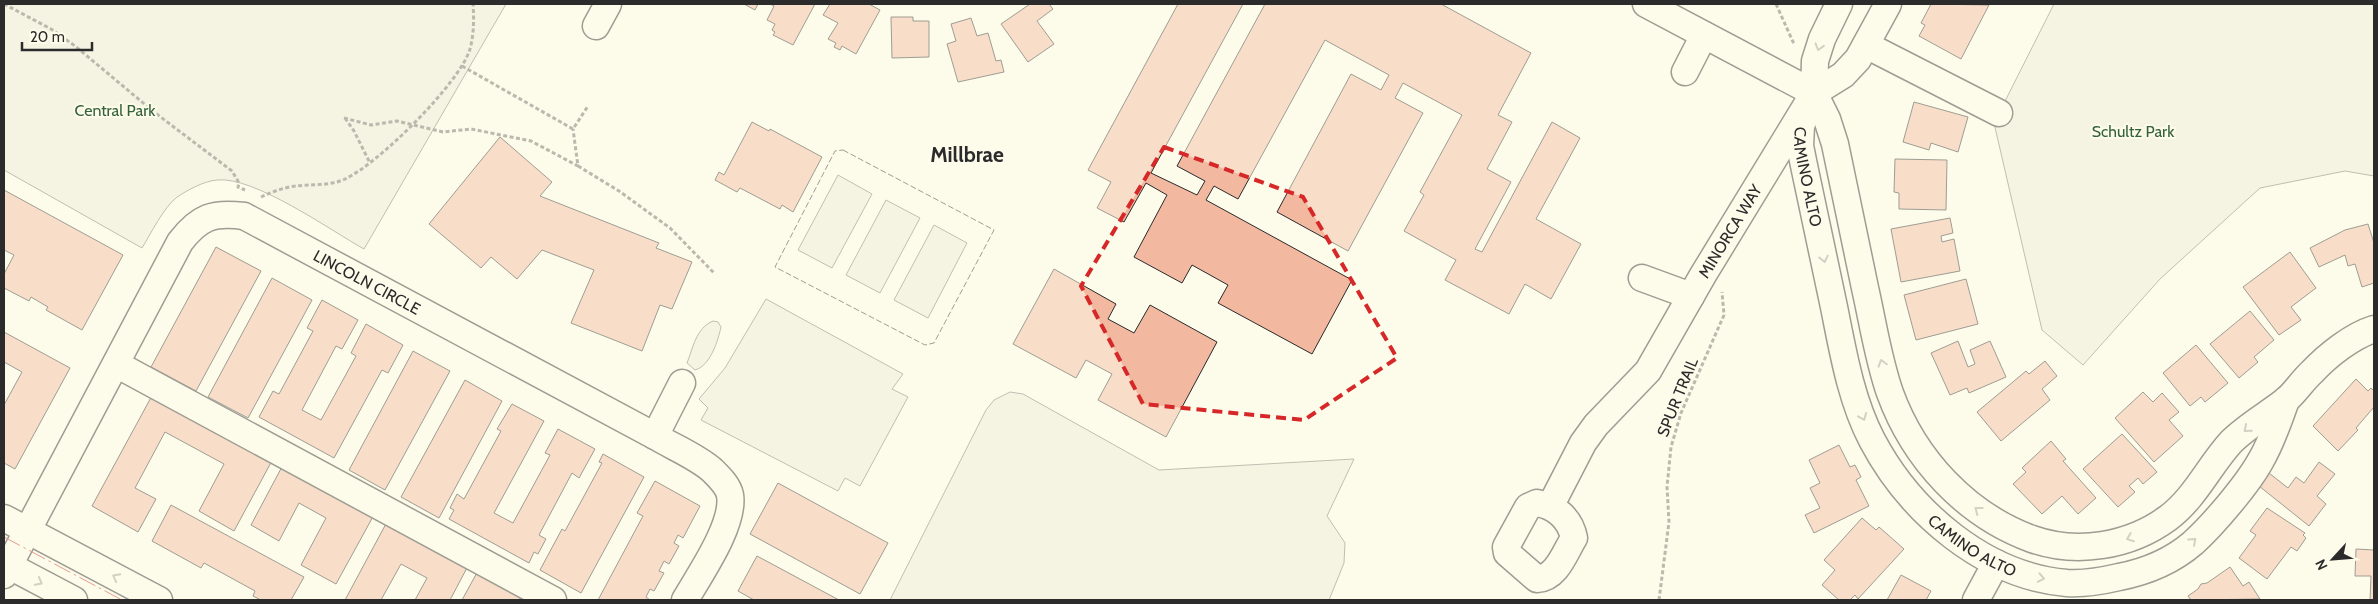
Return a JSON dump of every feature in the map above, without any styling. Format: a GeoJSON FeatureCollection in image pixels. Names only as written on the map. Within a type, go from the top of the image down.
{"type":"FeatureCollection","features":[{"type":"Feature","properties":{"kind":"street"},"geometry":{"type":"LineString","coordinates":[[1646,4],[1814,93]]}},
{"type":"Feature","properties":{"kind":"street","name":"MINORCA WAY"},"geometry":{"type":"LineString","coordinates":[[1814,93],[1815,61],[1822,39],[1839,4]]}},
{"type":"Feature","properties":{"kind":"street","name":"MINORCA WAY"},"geometry":{"type":"LineString","coordinates":[[1551,506],[1583,443],[1596,425],[1648,371],[1697,285],[1814,93],[1843,75],[1858,59],[1888,4]]}},
{"type":"Feature","properties":{"kind":"street"},"geometry":{"type":"LineString","coordinates":[[1685,72],[1704,35]]}},
{"type":"Feature","properties":{"kind":"street"},"geometry":{"type":"LineString","coordinates":[[1866,45],[1999,113]]}},
{"type":"Feature","properties":{"kind":"street","name":"CAMINO ALTO"},"geometry":{"type":"LineString","coordinates":[[1814,93],[1801,126],[1800,146],[1846,365],[1857,404],[1876,447],[1894,474],[1923,510],[1960,541],[1996,563],[2035,577],[2068,583],[2101,581],[2133,574],[2163,562],[2192,544],[2217,518],[2260,462],[2286,400]]}},
{"type":"Feature","properties":{"kind":"street","name":"CAMINO ALTO"},"geometry":{"type":"LineString","coordinates":[[1814,93],[1827,119],[1835,144],[1880,357],[1890,392],[1903,424],[1922,454],[1948,485],[1980,513],[2011,532],[2044,544],[2070,548],[2123,541],[2148,531],[2169,517],[2190,495],[2230,443],[2249,426],[2286,400],[2313,370],[2342,347],[2374,329]]}},
{"type":"Feature","properties":{"kind":"street","name":"LINCOLN CIRCLE"},"geometry":{"type":"LineString","coordinates":[[5,568],[28,530],[180,242],[192,226],[208,217],[225,214],[244,216],[655,436],[710,469],[730,493],[730,510],[726,525],[685,600]]}},
{"type":"Feature","properties":{"kind":"street"},"geometry":{"type":"LineString","coordinates":[[1642,278],[1697,285]]}},
{"type":"Feature","properties":{"kind":"street"},"geometry":{"type":"LineString","coordinates":[[116,364],[553,600]]}},
{"type":"Feature","properties":{"kind":"street"},"geometry":{"type":"LineString","coordinates":[[655,436],[682,383]]}},
{"type":"Feature","properties":{"kind":"street"},"geometry":{"type":"LineString","coordinates":[[4,518],[159,600]]}},
{"type":"Feature","properties":{"kind":"street"},"geometry":{"type":"LineString","coordinates":[[1976,600],[1996,563]]}},
{"type":"Feature","properties":{"kind":"street"},"geometry":{"type":"LineString","coordinates":[[5,568],[74,600]]}},
{"type":"Feature","properties":{"kind":"path"},"geometry":{"type":"LineString","coordinates":[[4,4],[51,29],[75,46],[154,112],[232,171],[237,177],[238,186],[261,197],[295,186],[330,184],[344,180],[370,163],[444,91],[462,66],[470,50],[474,23],[473,4]]}},
{"type":"Feature","properties":{"kind":"path"},"geometry":{"type":"LineString","coordinates":[[462,66],[573,129]]}},
{"type":"Feature","properties":{"kind":"path"},"geometry":{"type":"LineString","coordinates":[[578,166],[573,129],[588,106]]}},
{"type":"Feature","properties":{"kind":"path"},"geometry":{"type":"LineString","coordinates":[[370,163],[354,131],[344,118],[371,125],[397,121],[410,126],[443,132],[471,129],[531,141],[619,191],[670,228],[715,274]]}},
{"type":"Feature","properties":{"kind":"path"},"geometry":{"type":"LineString","coordinates":[[254,222],[261,197]]}},
{"type":"Feature","properties":{"kind":"path","name":"SPUR TRAIL"},"geometry":{"type":"LineString","coordinates":[[1659,600],[1669,522],[1667,487],[1671,447],[1681,413],[1724,315],[1721,291],[1716,282],[1697,285]]}},
{"type":"Feature","properties":{"kind":"highlighted area"},"geometry":{"type":"Polygon","coordinates":[[[1164,147],[1303,197],[1397,358],[1304,420],[1143,404],[1081,286],[1164,147]]]}},
{"type":"Feature","properties":{"kind":"green space","name":"Central Park"},"geometry":{"type":"Polygon","coordinates":[[[4,4],[506,4],[364,249],[271,195],[251,186],[233,181],[217,180],[196,186],[171,202],[142,248],[4,170],[4,4]]]}},
{"type":"Feature","properties":{"kind":"green space","name":"Schultz Park"},"geometry":{"type":"Polygon","coordinates":[[[2054,4],[2374,4],[2374,176],[2345,171],[2260,188],[2160,279],[2083,365],[2042,330],[1994,123],[2054,4]]]}},
{"type":"Feature","properties":{"kind":"green space"},"geometry":{"type":"Polygon","coordinates":[[[838,175],[872,194],[832,268],[798,250],[838,175]]]}},
{"type":"Feature","properties":{"kind":"green space"},"geometry":{"type":"Polygon","coordinates":[[[886,200],[920,218],[880,293],[846,275],[886,200]]]}},
{"type":"Feature","properties":{"kind":"green space"},"geometry":{"type":"Polygon","coordinates":[[[934,225],[967,243],[928,318],[894,300],[934,225]]]}},
{"type":"Feature","properties":{"kind":"green space"},"geometry":{"type":"Polygon","coordinates":[[[713,321],[718,322],[721,327],[715,346],[705,364],[695,370],[687,363],[693,345],[703,328],[713,321]]]}},
{"type":"Feature","properties":{"kind":"green space"},"geometry":{"type":"Polygon","coordinates":[[[1010,392],[1023,394],[1159,470],[1354,459],[1327,516],[1345,543],[1344,563],[1329,600],[890,600],[986,410],[994,400],[1010,392]]]}},
{"type":"Feature","properties":{"kind":"shaded area"},"geometry":{"type":"Polygon","coordinates":[[[766,299],[903,374],[892,389],[908,397],[860,486],[845,478],[838,491],[701,420],[708,408],[699,399],[725,368],[766,299]]]}},
{"type":"Feature","properties":{"kind":"building"},"geometry":{"type":"Polygon","coordinates":[[[744,4],[758,4],[755,10],[744,4]]]}},
{"type":"Feature","properties":{"kind":"building"},"geometry":{"type":"Polygon","coordinates":[[[770,4],[815,4],[793,45],[773,35],[775,32],[772,30],[775,24],[767,20],[774,6],[770,4]]]}},
{"type":"Feature","properties":{"kind":"building"},"geometry":{"type":"Polygon","coordinates":[[[830,4],[869,4],[880,10],[856,54],[842,46],[840,50],[834,47],[836,43],[828,39],[838,23],[823,15],[830,4]]]}},
{"type":"Feature","properties":{"kind":"building"},"geometry":{"type":"Polygon","coordinates":[[[1030,4],[1049,4],[1053,9],[1037,21],[1054,44],[1028,62],[1001,24],[1030,4]]]}},
{"type":"Feature","properties":{"kind":"building"},"geometry":{"type":"Polygon","coordinates":[[[1178,4],[1243,4],[1151,173],[1197,195],[1205,181],[1177,166],[1265,4],[1441,4],[1531,53],[1498,115],[1512,122],[1487,169],[1511,182],[1475,249],[1482,252],[1552,122],[1580,138],[1536,219],[1581,244],[1551,299],[1525,284],[1509,314],[1445,280],[1456,260],[1404,231],[1424,195],[1420,192],[1462,115],[1403,83],[1395,98],[1423,113],[1348,251],[1277,212],[1351,74],[1381,90],[1389,75],[1325,40],[1238,199],[1214,186],[1206,200],[1352,280],[1312,354],[1218,303],[1228,285],[1192,265],[1182,283],[1134,257],[1167,195],[1146,183],[1124,222],[1097,208],[1111,182],[1088,170],[1178,4]]]}},
{"type":"Feature","properties":{"kind":"building"},"geometry":{"type":"Polygon","coordinates":[[[1931,4],[1989,5],[1961,59],[1919,36],[1925,25],[1921,23],[1931,4]]]}},
{"type":"Feature","properties":{"kind":"building"},"geometry":{"type":"Polygon","coordinates":[[[891,17],[913,17],[913,21],[929,21],[929,57],[892,58],[891,17]]]}},
{"type":"Feature","properties":{"kind":"building"},"geometry":{"type":"Polygon","coordinates":[[[971,18],[977,36],[988,33],[996,61],[1001,60],[1004,72],[958,82],[947,44],[956,41],[951,24],[971,18]]]}},
{"type":"Feature","properties":{"kind":"building"},"geometry":{"type":"Polygon","coordinates":[[[1914,102],[1968,117],[1958,152],[1931,143],[1929,150],[1903,142],[1914,102]]]}},
{"type":"Feature","properties":{"kind":"building"},"geometry":{"type":"Polygon","coordinates":[[[752,122],[769,131],[770,129],[822,157],[793,212],[782,205],[780,209],[740,188],[737,192],[715,180],[719,172],[724,175],[752,122]]]}},
{"type":"Feature","properties":{"kind":"building"},"geometry":{"type":"Polygon","coordinates":[[[500,137],[552,182],[540,196],[659,243],[656,248],[692,262],[672,309],[660,305],[642,351],[571,323],[594,270],[542,250],[517,279],[491,257],[481,268],[429,224],[500,137]]]}},
{"type":"Feature","properties":{"kind":"building"},"geometry":{"type":"Polygon","coordinates":[[[1895,159],[1947,160],[1946,210],[1899,209],[1899,193],[1894,192],[1895,159]]]}},
{"type":"Feature","properties":{"kind":"building"},"geometry":{"type":"Polygon","coordinates":[[[4,190],[123,255],[82,330],[46,310],[48,307],[31,297],[29,301],[4,288],[4,274],[14,255],[4,250],[4,190]]]}},
{"type":"Feature","properties":{"kind":"building"},"geometry":{"type":"Polygon","coordinates":[[[1950,218],[1953,233],[1941,236],[1942,242],[1954,239],[1960,271],[1901,282],[1891,229],[1950,218]]]}},
{"type":"Feature","properties":{"kind":"building"},"geometry":{"type":"Polygon","coordinates":[[[2368,224],[2374,243],[2374,283],[2362,287],[2355,264],[2348,266],[2345,255],[2319,267],[2310,248],[2345,230],[2368,224]]]}},
{"type":"Feature","properties":{"kind":"building"},"geometry":{"type":"Polygon","coordinates":[[[216,247],[261,271],[196,391],[151,367],[216,247]]]}},
{"type":"Feature","properties":{"kind":"building"},"geometry":{"type":"Polygon","coordinates":[[[2290,252],[2316,288],[2291,307],[2301,320],[2279,335],[2243,287],[2290,252]]]}},
{"type":"Feature","properties":{"kind":"building"},"geometry":{"type":"Polygon","coordinates":[[[1054,269],[1116,304],[1108,319],[1134,333],[1150,305],[1217,342],[1166,437],[1098,400],[1112,374],[1086,360],[1076,378],[1013,344],[1054,269]]]}},
{"type":"Feature","properties":{"kind":"building"},"geometry":{"type":"Polygon","coordinates":[[[272,278],[312,300],[248,418],[208,397],[272,278]]]}},
{"type":"Feature","properties":{"kind":"building"},"geometry":{"type":"Polygon","coordinates":[[[1966,279],[1978,324],[1916,340],[1904,295],[1966,279]]]}},
{"type":"Feature","properties":{"kind":"building"},"geometry":{"type":"Polygon","coordinates":[[[322,300],[358,320],[342,349],[336,346],[302,410],[321,420],[356,356],[351,353],[366,324],[403,345],[388,373],[382,370],[334,458],[259,417],[273,391],[279,394],[313,331],[307,328],[322,300]]]}},
{"type":"Feature","properties":{"kind":"building"},"geometry":{"type":"Polygon","coordinates":[[[2250,311],[2274,340],[2254,357],[2258,362],[2239,378],[2210,344],[2250,311]]]}},
{"type":"Feature","properties":{"kind":"building"},"geometry":{"type":"Polygon","coordinates":[[[4,332],[70,368],[15,469],[4,463],[4,405],[22,372],[4,362],[4,332]]]}},
{"type":"Feature","properties":{"kind":"building"},"geometry":{"type":"Polygon","coordinates":[[[1958,341],[1968,367],[1975,364],[1970,350],[1990,341],[2006,377],[1969,393],[1967,388],[1950,395],[1931,353],[1958,341]]]}},
{"type":"Feature","properties":{"kind":"building"},"geometry":{"type":"Polygon","coordinates":[[[2196,345],[2228,383],[2205,402],[2201,397],[2190,406],[2163,373],[2196,345]]]}},
{"type":"Feature","properties":{"kind":"building"},"geometry":{"type":"Polygon","coordinates":[[[413,351],[450,371],[385,490],[349,470],[413,351]]]}},
{"type":"Feature","properties":{"kind":"building"},"geometry":{"type":"Polygon","coordinates":[[[2045,361],[2057,376],[2042,389],[2050,400],[2001,441],[1977,412],[2026,371],[2029,374],[2045,361]]]}},
{"type":"Feature","properties":{"kind":"building"},"geometry":{"type":"Polygon","coordinates":[[[2356,379],[2368,391],[2371,388],[2374,391],[2374,407],[2356,428],[2358,430],[2338,451],[2313,426],[2356,379]]]}},
{"type":"Feature","properties":{"kind":"building"},"geometry":{"type":"Polygon","coordinates":[[[465,380],[502,401],[439,518],[401,497],[465,380]]]}},
{"type":"Feature","properties":{"kind":"building"},"geometry":{"type":"Polygon","coordinates":[[[154,392],[274,457],[234,531],[199,511],[224,464],[165,432],[135,488],[156,499],[138,532],[92,506],[154,392]]]}},
{"type":"Feature","properties":{"kind":"building"},"geometry":{"type":"Polygon","coordinates":[[[2143,392],[2153,402],[2162,393],[2179,412],[2169,420],[2183,436],[2154,462],[2115,418],[2143,392]]]}},
{"type":"Feature","properties":{"kind":"building"},"geometry":{"type":"Polygon","coordinates":[[[512,404],[544,421],[494,513],[513,523],[550,455],[545,453],[558,429],[595,449],[579,478],[572,473],[539,535],[546,539],[538,554],[534,552],[529,563],[449,519],[454,510],[450,508],[457,494],[464,499],[501,431],[497,429],[512,404]]]}},
{"type":"Feature","properties":{"kind":"building"},"geometry":{"type":"Polygon","coordinates":[[[2122,434],[2157,472],[2143,484],[2138,478],[2129,486],[2135,492],[2118,507],[2083,469],[2122,434]]]}},
{"type":"Feature","properties":{"kind":"building"},"geometry":{"type":"Polygon","coordinates":[[[2051,441],[2066,459],[2063,461],[2096,498],[2078,514],[2062,496],[2042,514],[2013,484],[2026,472],[2022,468],[2051,441]]]}},
{"type":"Feature","properties":{"kind":"building"},"geometry":{"type":"Polygon","coordinates":[[[1839,445],[1850,467],[1855,465],[1861,477],[1856,480],[1869,506],[1814,533],[1805,515],[1820,508],[1810,488],[1820,483],[1809,460],[1839,445]]]}},
{"type":"Feature","properties":{"kind":"building"},"geometry":{"type":"Polygon","coordinates":[[[603,454],[644,477],[581,593],[540,570],[562,529],[565,531],[602,463],[599,462],[603,454]]]}},
{"type":"Feature","properties":{"kind":"building"},"geometry":{"type":"Polygon","coordinates":[[[2319,462],[2335,474],[2317,496],[2326,504],[2309,526],[2259,486],[2269,473],[2288,488],[2296,477],[2304,483],[2319,462]]]}},
{"type":"Feature","properties":{"kind":"building"},"geometry":{"type":"Polygon","coordinates":[[[284,463],[375,513],[336,584],[301,565],[326,518],[299,503],[279,541],[251,525],[284,463]]]}},
{"type":"Feature","properties":{"kind":"building"},"geometry":{"type":"Polygon","coordinates":[[[655,481],[700,506],[683,538],[678,535],[674,543],[679,546],[669,564],[664,561],[659,571],[664,573],[654,591],[650,589],[646,597],[650,600],[598,600],[643,516],[637,513],[655,481]]]}},
{"type":"Feature","properties":{"kind":"building"},"geometry":{"type":"Polygon","coordinates":[[[778,483],[888,543],[860,594],[750,534],[778,483]]]}},
{"type":"Feature","properties":{"kind":"building"},"geometry":{"type":"Polygon","coordinates":[[[171,505],[304,577],[291,600],[261,600],[253,596],[255,591],[204,563],[201,568],[152,541],[171,505]]]}},
{"type":"Feature","properties":{"kind":"building"},"geometry":{"type":"Polygon","coordinates":[[[2267,508],[2305,533],[2303,535],[2306,538],[2297,551],[2291,547],[2267,579],[2239,558],[2256,535],[2250,531],[2267,508]]]}},
{"type":"Feature","properties":{"kind":"building"},"geometry":{"type":"Polygon","coordinates":[[[1862,518],[1876,530],[1879,527],[1904,549],[1858,599],[1855,595],[1850,600],[1839,600],[1822,585],[1835,570],[1824,560],[1862,518]]]}},
{"type":"Feature","properties":{"kind":"building"},"geometry":{"type":"Polygon","coordinates":[[[388,520],[469,564],[450,600],[415,600],[427,578],[401,564],[381,600],[345,600],[388,520]]]}},
{"type":"Feature","properties":{"kind":"building"},"geometry":{"type":"Polygon","coordinates":[[[2356,549],[2374,550],[2374,600],[2370,600],[2371,576],[2355,576],[2356,549]]]}},
{"type":"Feature","properties":{"kind":"building"},"geometry":{"type":"Polygon","coordinates":[[[757,556],[839,600],[754,600],[738,591],[757,556]]]}},
{"type":"Feature","properties":{"kind":"building"},"geometry":{"type":"Polygon","coordinates":[[[2230,567],[2243,586],[2249,582],[2260,599],[2191,600],[2188,596],[2198,589],[2201,584],[2207,583],[2230,567]]]}},
{"type":"Feature","properties":{"kind":"building"},"geometry":{"type":"Polygon","coordinates":[[[479,569],[523,593],[519,600],[462,600],[479,569]]]}},
{"type":"Feature","properties":{"kind":"building"},"geometry":{"type":"Polygon","coordinates":[[[1901,575],[1931,591],[1926,600],[1887,600],[1901,575]]]}},
{"type":"Feature","properties":{"kind":"fence"},"geometry":{"type":"LineString","coordinates":[[843,150],[994,230],[934,343],[925,345],[775,267],[835,151],[843,150]]}},
{"type":"Feature","properties":{"kind":"power"},"geometry":{"type":"LineString","coordinates":[[4,537],[122,600]]}},
{"type":"Feature","properties":{"kind":"district","name":"Millbrae"},"geometry":{"type":"Point","coordinates":[967,155]}}]}
